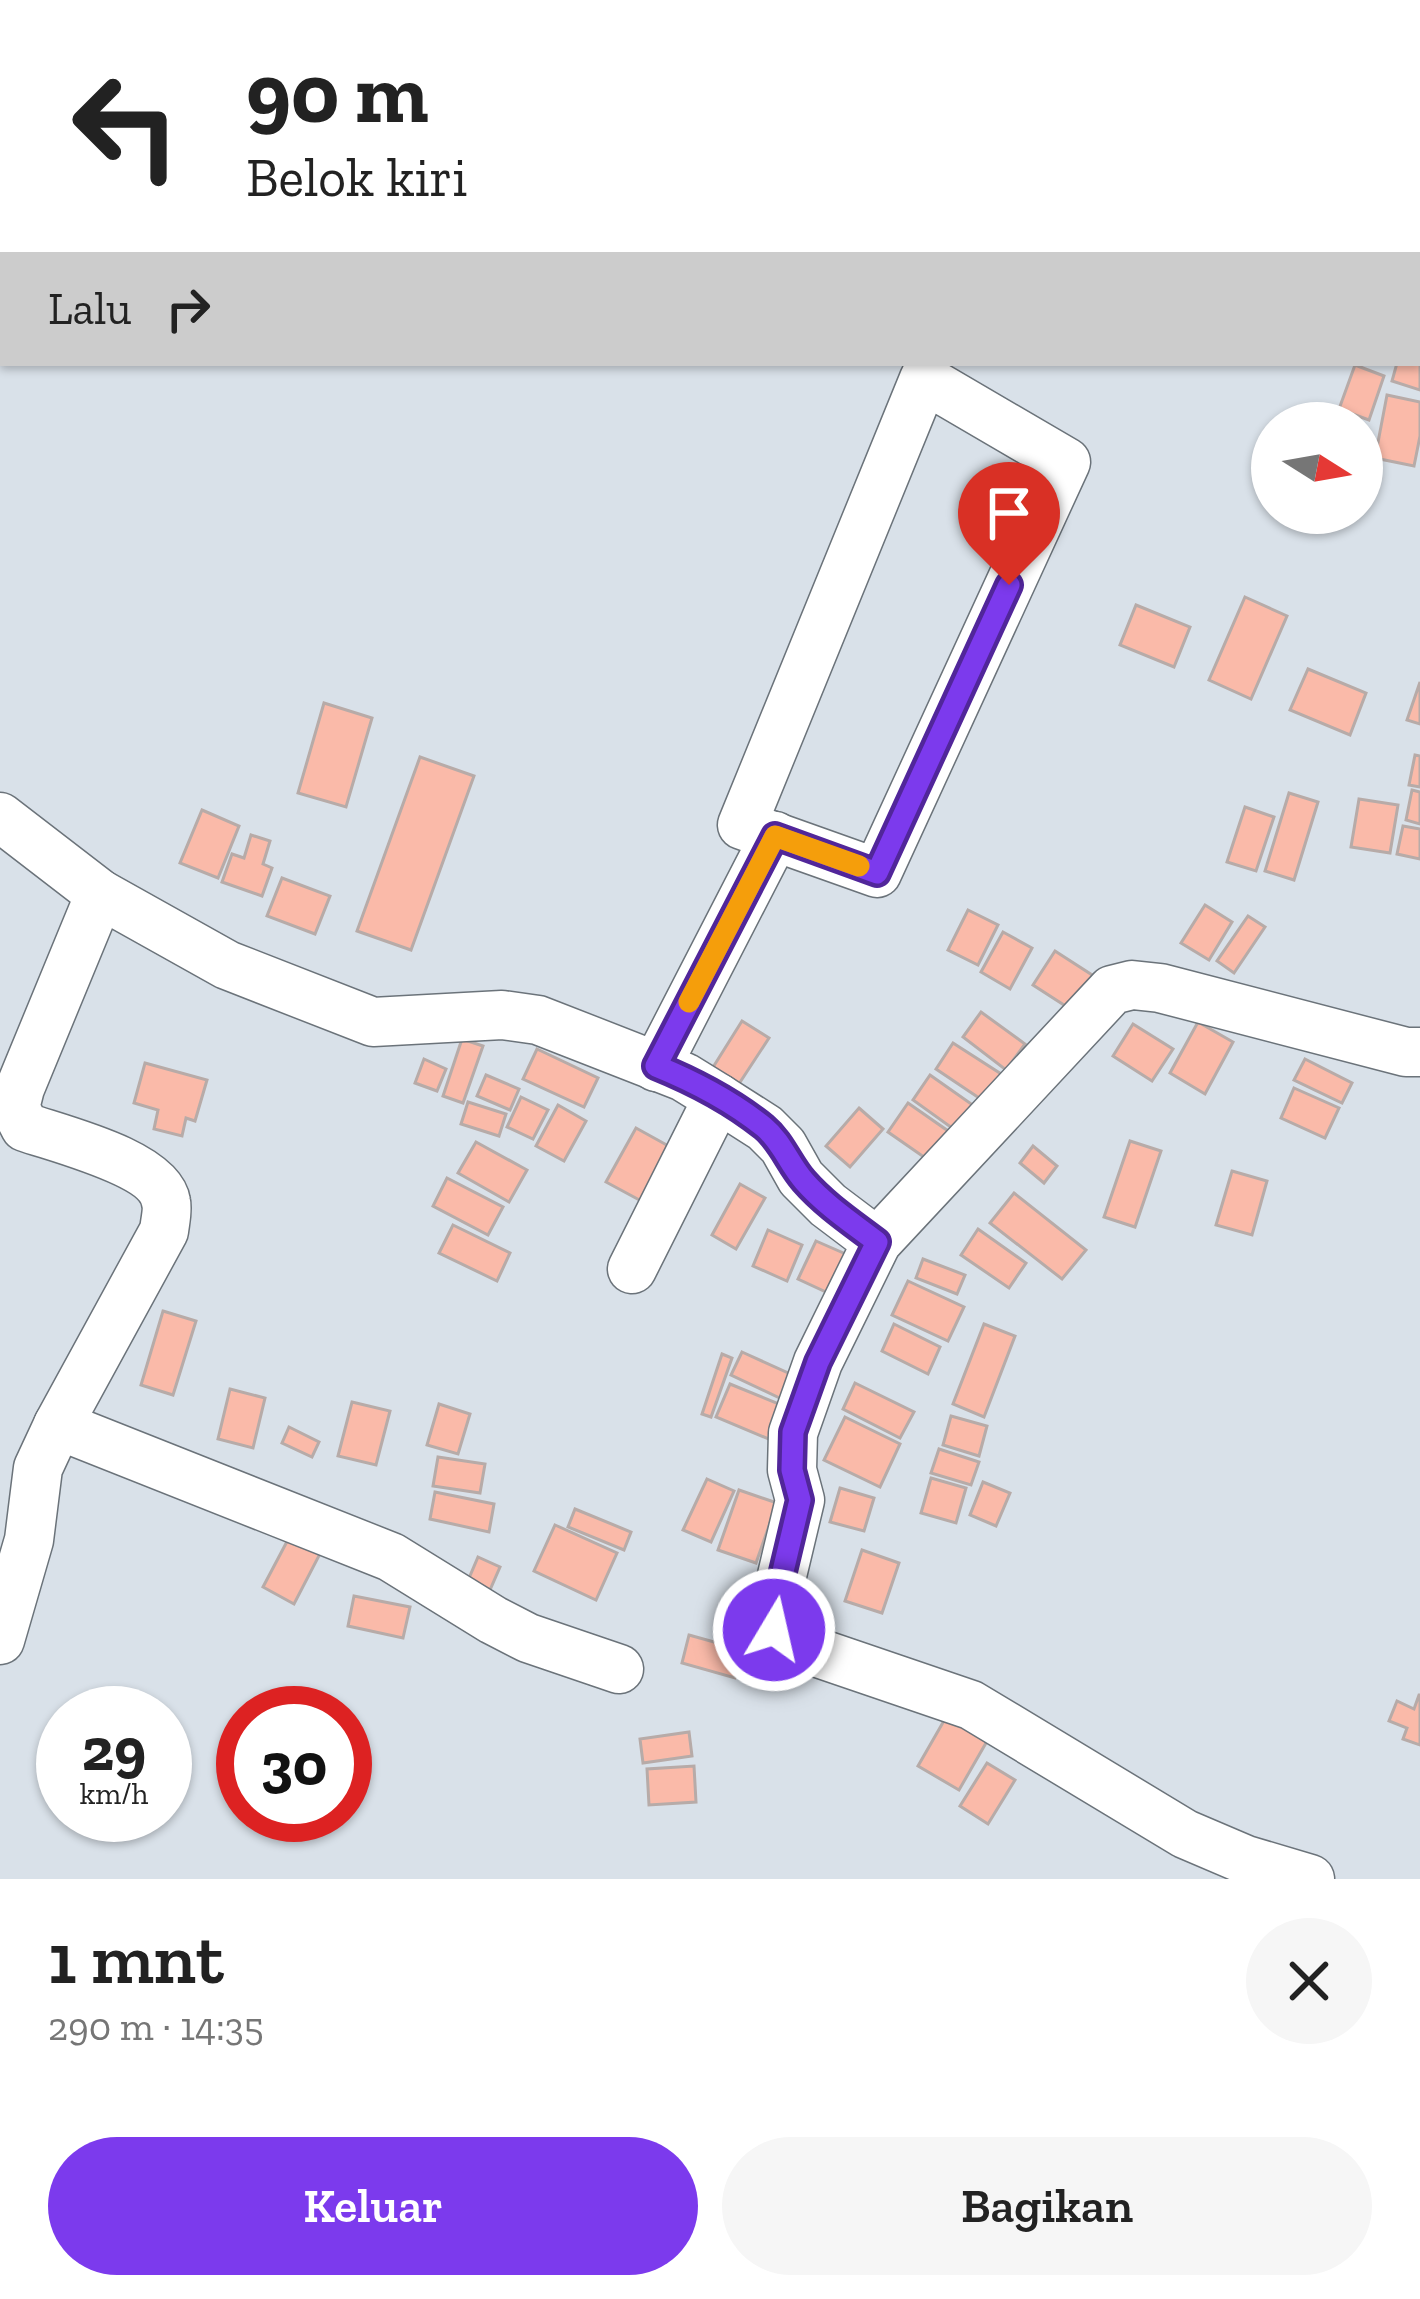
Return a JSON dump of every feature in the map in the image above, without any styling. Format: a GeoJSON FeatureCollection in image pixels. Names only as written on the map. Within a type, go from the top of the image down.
{"type":"FeatureCollection","features":[{"type":"Feature","properties":{"kind":"street"},"geometry":{"type":"LineString","coordinates":[[924,379],[1066,462],[877,873],[775,836],[742,825],[924,379]]}},
{"type":"Feature","properties":{"kind":"street"},"geometry":{"type":"LineString","coordinates":[[0,817],[100,894],[227,965],[373,1022],[502,1016],[538,1020],[683,1077],[765,1128],[801,1178],[877,1242]]}},
{"type":"Feature","properties":{"kind":"street"},"geometry":{"type":"LineString","coordinates":[[656,1066],[775,836]]}},
{"type":"Feature","properties":{"kind":"street"},"geometry":{"type":"LineString","coordinates":[[0,1640],[29,1540],[38,1468],[164,1231],[166,1199],[152,1178],[132,1165],[25,1127],[15,1108],[100,894]]}},
{"type":"Feature","properties":{"kind":"street"},"geometry":{"type":"LineString","coordinates":[[1310,1879],[1246,1860],[1184,1834],[971,1705],[795,1645],[774,1630],[774,1609],[800,1500],[792,1470],[793,1432],[818,1362],[877,1242],[1112,990],[1132,985],[1160,988],[1420,1052]]}},
{"type":"Feature","properties":{"kind":"street"},"geometry":{"type":"LineString","coordinates":[[632,1269],[718,1098]]}},
{"type":"Feature","properties":{"kind":"street"},"geometry":{"type":"LineString","coordinates":[[58,1425],[391,1557],[528,1638],[620,1669]]}},
{"type":"Feature","properties":{"kind":"building"},"geometry":{"type":"Polygon","coordinates":[[[1355,366],[1384,376],[1375,402],[1342,402],[1355,366]]]}},
{"type":"Feature","properties":{"kind":"building"},"geometry":{"type":"Polygon","coordinates":[[[1396,366],[1420,366],[1420,390],[1392,381],[1396,366]]]}},
{"type":"Feature","properties":{"kind":"building"},"geometry":{"type":"Polygon","coordinates":[[[1387,395],[1420,402],[1414,466],[1383,460],[1387,395]]]}},
{"type":"Feature","properties":{"kind":"building"},"geometry":{"type":"Polygon","coordinates":[[[1245,597],[1287,616],[1251,699],[1209,680],[1245,597]]]}},
{"type":"Feature","properties":{"kind":"building"},"geometry":{"type":"Polygon","coordinates":[[[1136,605],[1190,627],[1174,667],[1120,645],[1136,605]]]}},
{"type":"Feature","properties":{"kind":"building"},"geometry":{"type":"Polygon","coordinates":[[[1308,669],[1366,693],[1350,735],[1290,710],[1308,669]]]}},
{"type":"Feature","properties":{"kind":"building"},"geometry":{"type":"Polygon","coordinates":[[[1420,682],[1420,724],[1407,720],[1420,682]]]}},
{"type":"Feature","properties":{"kind":"building"},"geometry":{"type":"Polygon","coordinates":[[[324,703],[372,718],[346,807],[298,793],[324,703]]]}},
{"type":"Feature","properties":{"kind":"building"},"geometry":{"type":"Polygon","coordinates":[[[1415,755],[1420,756],[1420,787],[1409,785],[1415,755]]]}},
{"type":"Feature","properties":{"kind":"building"},"geometry":{"type":"Polygon","coordinates":[[[420,757],[474,776],[411,950],[357,931],[420,757]]]}},
{"type":"Feature","properties":{"kind":"building"},"geometry":{"type":"Polygon","coordinates":[[[1412,790],[1420,792],[1420,824],[1406,820],[1412,790]]]}},
{"type":"Feature","properties":{"kind":"building"},"geometry":{"type":"Polygon","coordinates":[[[1289,793],[1318,802],[1294,880],[1265,871],[1289,793]]]}},
{"type":"Feature","properties":{"kind":"building"},"geometry":{"type":"Polygon","coordinates":[[[1359,799],[1398,805],[1390,853],[1351,847],[1359,799]]]}},
{"type":"Feature","properties":{"kind":"building"},"geometry":{"type":"Polygon","coordinates":[[[1245,807],[1274,817],[1256,871],[1227,862],[1245,807]]]}},
{"type":"Feature","properties":{"kind":"building"},"geometry":{"type":"Polygon","coordinates":[[[202,810],[239,826],[218,878],[180,863],[202,810]]]}},
{"type":"Feature","properties":{"kind":"building"},"geometry":{"type":"Polygon","coordinates":[[[1403,826],[1420,829],[1420,859],[1397,854],[1403,826]]]}},
{"type":"Feature","properties":{"kind":"building"},"geometry":{"type":"Polygon","coordinates":[[[251,835],[270,841],[263,864],[272,868],[262,896],[222,882],[232,854],[244,858],[251,835]]]}},
{"type":"Feature","properties":{"kind":"building"},"geometry":{"type":"Polygon","coordinates":[[[282,878],[330,896],[315,934],[267,916],[282,878]]]}},
{"type":"Feature","properties":{"kind":"building"},"geometry":{"type":"Polygon","coordinates":[[[1205,905],[1232,922],[1209,960],[1181,943],[1205,905]]]}},
{"type":"Feature","properties":{"kind":"building"},"geometry":{"type":"Polygon","coordinates":[[[968,910],[998,925],[978,965],[948,950],[968,910]]]}},
{"type":"Feature","properties":{"kind":"building"},"geometry":{"type":"Polygon","coordinates":[[[1248,916],[1265,927],[1234,973],[1217,961],[1248,916]]]}},
{"type":"Feature","properties":{"kind":"building"},"geometry":{"type":"Polygon","coordinates":[[[1003,932],[1032,948],[1010,989],[981,972],[1003,932]]]}},
{"type":"Feature","properties":{"kind":"building"},"geometry":{"type":"Polygon","coordinates":[[[1055,951],[1103,982],[1081,1016],[1033,985],[1055,951]]]}},
{"type":"Feature","properties":{"kind":"building"},"geometry":{"type":"Polygon","coordinates":[[[981,1012],[1025,1044],[1006,1070],[963,1037],[981,1012]]]}},
{"type":"Feature","properties":{"kind":"building"},"geometry":{"type":"Polygon","coordinates":[[[742,1021],[769,1038],[731,1096],[705,1080],[742,1021]]]}},
{"type":"Feature","properties":{"kind":"building"},"geometry":{"type":"Polygon","coordinates":[[[1198,1022],[1233,1042],[1205,1094],[1170,1073],[1198,1022]]]}},
{"type":"Feature","properties":{"kind":"building"},"geometry":{"type":"Polygon","coordinates":[[[1133,1024],[1173,1049],[1152,1081],[1113,1056],[1133,1024]]]}},
{"type":"Feature","properties":{"kind":"building"},"geometry":{"type":"Polygon","coordinates":[[[462,1039],[483,1046],[463,1103],[443,1096],[462,1039]]]}},
{"type":"Feature","properties":{"kind":"building"},"geometry":{"type":"Polygon","coordinates":[[[953,1043],[1009,1079],[991,1106],[936,1069],[953,1043]]]}},
{"type":"Feature","properties":{"kind":"building"},"geometry":{"type":"Polygon","coordinates":[[[537,1049],[598,1078],[584,1107],[523,1079],[537,1049]]]}},
{"type":"Feature","properties":{"kind":"building"},"geometry":{"type":"Polygon","coordinates":[[[424,1059],[446,1069],[437,1091],[415,1083],[424,1059]]]}},
{"type":"Feature","properties":{"kind":"building"},"geometry":{"type":"Polygon","coordinates":[[[1305,1059],[1352,1083],[1342,1103],[1294,1080],[1305,1059]]]}},
{"type":"Feature","properties":{"kind":"building"},"geometry":{"type":"Polygon","coordinates":[[[145,1063],[207,1080],[195,1121],[186,1118],[182,1136],[154,1129],[158,1110],[134,1103],[145,1063]]]}},
{"type":"Feature","properties":{"kind":"building"},"geometry":{"type":"Polygon","coordinates":[[[486,1075],[519,1089],[510,1110],[477,1096],[486,1075]]]}},
{"type":"Feature","properties":{"kind":"building"},"geometry":{"type":"Polygon","coordinates":[[[930,1075],[977,1108],[959,1133],[913,1100],[930,1075]]]}},
{"type":"Feature","properties":{"kind":"building"},"geometry":{"type":"Polygon","coordinates":[[[1294,1088],[1339,1108],[1325,1138],[1281,1118],[1294,1088]]]}},
{"type":"Feature","properties":{"kind":"building"},"geometry":{"type":"Polygon","coordinates":[[[521,1097],[548,1110],[533,1139],[507,1127],[521,1097]]]}},
{"type":"Feature","properties":{"kind":"building"},"geometry":{"type":"Polygon","coordinates":[[[468,1102],[506,1114],[499,1136],[461,1124],[468,1102]]]}},
{"type":"Feature","properties":{"kind":"building"},"geometry":{"type":"Polygon","coordinates":[[[908,1103],[951,1133],[931,1162],[888,1132],[908,1103]]]}},
{"type":"Feature","properties":{"kind":"building"},"geometry":{"type":"Polygon","coordinates":[[[558,1105],[586,1121],[564,1161],[536,1146],[558,1105]]]}},
{"type":"Feature","properties":{"kind":"building"},"geometry":{"type":"Polygon","coordinates":[[[859,1108],[883,1129],[850,1167],[826,1146],[859,1108]]]}},
{"type":"Feature","properties":{"kind":"building"},"geometry":{"type":"Polygon","coordinates":[[[636,1128],[674,1149],[645,1203],[606,1182],[636,1128]]]}},
{"type":"Feature","properties":{"kind":"building"},"geometry":{"type":"Polygon","coordinates":[[[1130,1141],[1161,1151],[1135,1227],[1104,1217],[1130,1141]]]}},
{"type":"Feature","properties":{"kind":"building"},"geometry":{"type":"Polygon","coordinates":[[[476,1142],[527,1170],[509,1202],[458,1173],[476,1142]]]}},
{"type":"Feature","properties":{"kind":"building"},"geometry":{"type":"Polygon","coordinates":[[[1033,1146],[1057,1166],[1044,1183],[1020,1163],[1033,1146]]]}},
{"type":"Feature","properties":{"kind":"building"},"geometry":{"type":"Polygon","coordinates":[[[1232,1171],[1267,1181],[1252,1235],[1216,1225],[1232,1171]]]}},
{"type":"Feature","properties":{"kind":"building"},"geometry":{"type":"Polygon","coordinates":[[[447,1178],[503,1207],[488,1235],[433,1206],[447,1178]]]}},
{"type":"Feature","properties":{"kind":"building"},"geometry":{"type":"Polygon","coordinates":[[[740,1184],[765,1198],[736,1249],[712,1235],[740,1184]]]}},
{"type":"Feature","properties":{"kind":"building"},"geometry":{"type":"Polygon","coordinates":[[[1014,1193],[1086,1250],[1062,1279],[990,1223],[1014,1193]]]}},
{"type":"Feature","properties":{"kind":"building"},"geometry":{"type":"Polygon","coordinates":[[[453,1225],[510,1253],[497,1281],[439,1253],[453,1225]]]}},
{"type":"Feature","properties":{"kind":"building"},"geometry":{"type":"Polygon","coordinates":[[[978,1229],[1026,1263],[1009,1288],[961,1255],[978,1229]]]}},
{"type":"Feature","properties":{"kind":"building"},"geometry":{"type":"Polygon","coordinates":[[[768,1230],[802,1245],[787,1281],[753,1266],[768,1230]]]}},
{"type":"Feature","properties":{"kind":"building"},"geometry":{"type":"Polygon","coordinates":[[[816,1241],[857,1259],[839,1298],[798,1279],[816,1241]]]}},
{"type":"Feature","properties":{"kind":"building"},"geometry":{"type":"Polygon","coordinates":[[[923,1259],[965,1275],[957,1294],[916,1278],[923,1259]]]}},
{"type":"Feature","properties":{"kind":"building"},"geometry":{"type":"Polygon","coordinates":[[[908,1281],[964,1307],[948,1341],[892,1315],[908,1281]]]}},
{"type":"Feature","properties":{"kind":"building"},"geometry":{"type":"Polygon","coordinates":[[[163,1311],[196,1321],[173,1395],[141,1385],[163,1311]]]}},
{"type":"Feature","properties":{"kind":"building"},"geometry":{"type":"Polygon","coordinates":[[[894,1324],[940,1347],[928,1374],[882,1351],[894,1324]]]}},
{"type":"Feature","properties":{"kind":"building"},"geometry":{"type":"Polygon","coordinates":[[[984,1324],[1015,1336],[984,1417],[953,1404],[984,1324]]]}},
{"type":"Feature","properties":{"kind":"building"},"geometry":{"type":"Polygon","coordinates":[[[742,1352],[797,1377],[786,1401],[731,1375],[742,1352]]]}},
{"type":"Feature","properties":{"kind":"building"},"geometry":{"type":"Polygon","coordinates":[[[722,1354],[732,1358],[711,1417],[702,1414],[722,1354]]]}},
{"type":"Feature","properties":{"kind":"building"},"geometry":{"type":"Polygon","coordinates":[[[855,1383],[914,1412],[900,1438],[843,1409],[855,1383]]]}},
{"type":"Feature","properties":{"kind":"building"},"geometry":{"type":"Polygon","coordinates":[[[730,1384],[784,1406],[771,1440],[716,1417],[730,1384]]]}},
{"type":"Feature","properties":{"kind":"building"},"geometry":{"type":"Polygon","coordinates":[[[230,1389],[265,1398],[253,1448],[218,1439],[230,1389]]]}},
{"type":"Feature","properties":{"kind":"building"},"geometry":{"type":"Polygon","coordinates":[[[352,1402],[390,1411],[376,1465],[338,1456],[352,1402]]]}},
{"type":"Feature","properties":{"kind":"building"},"geometry":{"type":"Polygon","coordinates":[[[439,1404],[470,1414],[458,1454],[427,1445],[439,1404]]]}},
{"type":"Feature","properties":{"kind":"building"},"geometry":{"type":"Polygon","coordinates":[[[951,1416],[987,1426],[979,1456],[943,1445],[951,1416]]]}},
{"type":"Feature","properties":{"kind":"building"},"geometry":{"type":"Polygon","coordinates":[[[845,1417],[900,1444],[880,1487],[824,1460],[845,1417]]]}},
{"type":"Feature","properties":{"kind":"building"},"geometry":{"type":"Polygon","coordinates":[[[289,1427],[319,1442],[312,1457],[282,1443],[289,1427]]]}},
{"type":"Feature","properties":{"kind":"building"},"geometry":{"type":"Polygon","coordinates":[[[939,1449],[979,1462],[971,1485],[931,1473],[939,1449]]]}},
{"type":"Feature","properties":{"kind":"building"},"geometry":{"type":"Polygon","coordinates":[[[438,1457],[485,1464],[480,1493],[433,1486],[438,1457]]]}},
{"type":"Feature","properties":{"kind":"building"},"geometry":{"type":"Polygon","coordinates":[[[931,1478],[966,1488],[956,1523],[921,1513],[931,1478]]]}},
{"type":"Feature","properties":{"kind":"building"},"geometry":{"type":"Polygon","coordinates":[[[707,1479],[734,1491],[711,1542],[683,1530],[707,1479]]]}},
{"type":"Feature","properties":{"kind":"building"},"geometry":{"type":"Polygon","coordinates":[[[983,1482],[1010,1493],[996,1526],[970,1515],[983,1482]]]}},
{"type":"Feature","properties":{"kind":"building"},"geometry":{"type":"Polygon","coordinates":[[[840,1488],[874,1498],[864,1531],[830,1522],[840,1488]]]}},
{"type":"Feature","properties":{"kind":"building"},"geometry":{"type":"Polygon","coordinates":[[[739,1490],[777,1503],[756,1563],[718,1550],[739,1490]]]}},
{"type":"Feature","properties":{"kind":"building"},"geometry":{"type":"Polygon","coordinates":[[[435,1492],[494,1504],[489,1532],[430,1519],[435,1492]]]}},
{"type":"Feature","properties":{"kind":"building"},"geometry":{"type":"Polygon","coordinates":[[[575,1509],[631,1532],[624,1550],[568,1527],[575,1509]]]}},
{"type":"Feature","properties":{"kind":"building"},"geometry":{"type":"Polygon","coordinates":[[[555,1525],[617,1553],[596,1600],[534,1571],[555,1525]]]}},
{"type":"Feature","properties":{"kind":"building"},"geometry":{"type":"Polygon","coordinates":[[[292,1532],[323,1548],[294,1604],[263,1587],[292,1532]]]}},
{"type":"Feature","properties":{"kind":"building"},"geometry":{"type":"Polygon","coordinates":[[[862,1550],[899,1563],[882,1613],[845,1601],[862,1550]]]}},
{"type":"Feature","properties":{"kind":"building"},"geometry":{"type":"Polygon","coordinates":[[[478,1557],[500,1567],[486,1599],[464,1590],[478,1557]]]}},
{"type":"Feature","properties":{"kind":"building"},"geometry":{"type":"Polygon","coordinates":[[[354,1596],[410,1607],[403,1638],[348,1626],[354,1596]]]}},
{"type":"Feature","properties":{"kind":"building"},"geometry":{"type":"Polygon","coordinates":[[[689,1635],[743,1650],[735,1678],[682,1663],[689,1635]]]}},
{"type":"Feature","properties":{"kind":"building"},"geometry":{"type":"Polygon","coordinates":[[[1419,1695],[1420,1745],[1403,1739],[1407,1728],[1389,1721],[1397,1701],[1414,1709],[1419,1695]]]}},
{"type":"Feature","properties":{"kind":"building"},"geometry":{"type":"Polygon","coordinates":[[[953,1705],[994,1729],[959,1790],[918,1766],[953,1705]]]}},
{"type":"Feature","properties":{"kind":"building"},"geometry":{"type":"Polygon","coordinates":[[[689,1732],[692,1756],[643,1763],[640,1739],[689,1732]]]}},
{"type":"Feature","properties":{"kind":"building"},"geometry":{"type":"Polygon","coordinates":[[[987,1763],[1015,1780],[988,1824],[960,1806],[987,1763]]]}},
{"type":"Feature","properties":{"kind":"building"},"geometry":{"type":"Polygon","coordinates":[[[694,1766],[696,1802],[649,1805],[647,1769],[694,1766]]]}},
{"type":"Feature","properties":{"kind":"slow traffic"},"geometry":{"type":"LineString","coordinates":[[689,1002],[775,836],[859,866]]}},
{"type":"Feature","properties":{"kind":"route"},"geometry":{"type":"LineString","coordinates":[[774,1630],[774,1609],[800,1500],[792,1470],[793,1432],[818,1362],[877,1242],[801,1178],[765,1128],[704,1088],[656,1066],[775,836],[877,873],[1009,585]]}}]}
